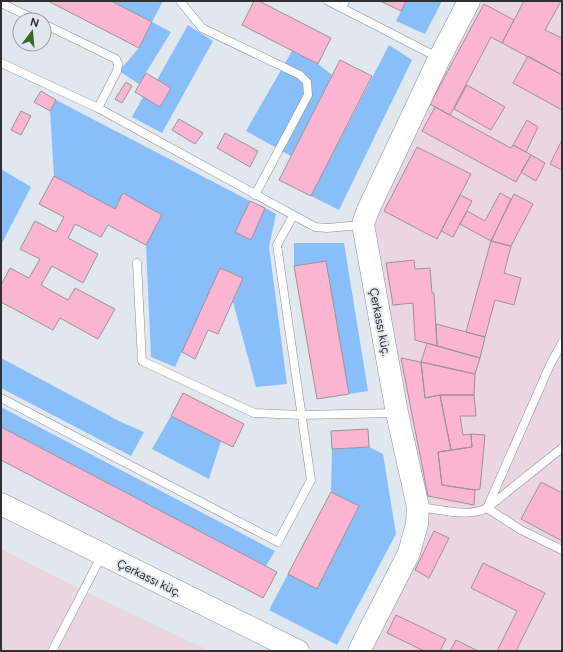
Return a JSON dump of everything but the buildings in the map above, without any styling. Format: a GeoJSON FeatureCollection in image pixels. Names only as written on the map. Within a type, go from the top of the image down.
{"type":"FeatureCollection","features":[{"type":"Feature","properties":{"kind":"street"},"geometry":{"type":"LineString","coordinates":[[363,224],[368,210],[439,59],[469,1]]}},
{"type":"Feature","properties":{"kind":"street","name":"Çerkassı küç."},"geometry":{"type":"LineString","coordinates":[[360,651],[409,553],[417,524],[418,507],[397,413],[363,224]]}},
{"type":"Feature","properties":{"kind":"street","name":"Çerkassı küç."},"geometry":{"type":"LineString","coordinates":[[1,504],[294,650]]}},
{"type":"Feature","properties":{"kind":"lane"},"geometry":{"type":"LineString","coordinates":[[180,1],[202,28],[300,75],[306,82],[308,95],[255,195]]}},
{"type":"Feature","properties":{"kind":"lane"},"geometry":{"type":"LineString","coordinates":[[328,1],[343,4],[439,59]]}},
{"type":"Feature","properties":{"kind":"lane"},"geometry":{"type":"LineString","coordinates":[[1,3],[20,12]]}},
{"type":"Feature","properties":{"kind":"lane"},"geometry":{"type":"LineString","coordinates":[[52,28],[116,59],[118,64],[117,70],[98,108]]}},
{"type":"Feature","properties":{"kind":"lane"},"geometry":{"type":"LineString","coordinates":[[1,63],[98,108],[315,227],[321,228],[363,224]]}},
{"type":"Feature","properties":{"kind":"lane"},"geometry":{"type":"LineString","coordinates":[[1,398],[278,542],[311,480],[277,245],[294,216]]}},
{"type":"Feature","properties":{"kind":"lane"},"geometry":{"type":"LineString","coordinates":[[137,263],[142,361],[254,413],[302,415],[397,413]]}},
{"type":"Feature","properties":{"kind":"lane"},"geometry":{"type":"LineString","coordinates":[[487,508],[550,366],[562,343]]}},
{"type":"Feature","properties":{"kind":"lane"},"geometry":{"type":"LineString","coordinates":[[418,507],[480,512],[562,448]]}},
{"type":"Feature","properties":{"kind":"lane"},"geometry":{"type":"LineString","coordinates":[[487,508],[521,530],[562,550]]}},
{"type":"Feature","properties":{"kind":"lane"},"geometry":{"type":"LineString","coordinates":[[52,651],[102,554]]}},
{"type":"Feature","properties":{"kind":"shaded area"},"geometry":{"type":"Polygon","coordinates":[[[111,1],[163,1],[152,22],[111,1]]]}},
{"type":"Feature","properties":{"kind":"shaded area"},"geometry":{"type":"Polygon","coordinates":[[[406,1],[442,1],[425,34],[396,21],[406,1]]]}},
{"type":"Feature","properties":{"kind":"shaded area"},"geometry":{"type":"Polygon","coordinates":[[[476,1],[562,1],[562,651],[368,651],[427,525],[374,219],[476,1]]]}},
{"type":"Feature","properties":{"kind":"shaded area"},"geometry":{"type":"Polygon","coordinates":[[[152,22],[171,32],[139,84],[119,71],[139,48],[152,22]]]}},
{"type":"Feature","properties":{"kind":"shaded area"},"geometry":{"type":"Polygon","coordinates":[[[188,25],[213,41],[162,133],[132,117],[143,97],[161,106],[171,88],[157,80],[188,25]]]}},
{"type":"Feature","properties":{"kind":"shaded area"},"geometry":{"type":"Polygon","coordinates":[[[389,45],[412,60],[339,210],[311,196],[389,45]]]}},
{"type":"Feature","properties":{"kind":"shaded area"},"geometry":{"type":"Polygon","coordinates":[[[292,51],[318,64],[332,75],[291,156],[246,131],[292,51]]]}},
{"type":"Feature","properties":{"kind":"shaded area"},"geometry":{"type":"Polygon","coordinates":[[[56,100],[250,201],[235,232],[251,239],[265,208],[276,214],[269,247],[287,384],[256,387],[233,302],[243,278],[221,268],[175,367],[151,357],[146,245],[162,215],[123,194],[115,209],[54,176],[50,111],[56,100]]]}},
{"type":"Feature","properties":{"kind":"shaded area"},"geometry":{"type":"Polygon","coordinates":[[[1,169],[31,187],[1,245],[1,169]]]}},
{"type":"Feature","properties":{"kind":"shaded area"},"geometry":{"type":"Polygon","coordinates":[[[294,243],[344,243],[368,391],[349,394],[326,261],[294,266],[294,243]]]}},
{"type":"Feature","properties":{"kind":"shaded area"},"geometry":{"type":"Polygon","coordinates":[[[1,358],[121,422],[144,432],[131,456],[1,388],[1,358]]]}},
{"type":"Feature","properties":{"kind":"shaded area"},"geometry":{"type":"Polygon","coordinates":[[[1,407],[275,551],[266,566],[1,427],[1,407]]]}},
{"type":"Feature","properties":{"kind":"shaded area"},"geometry":{"type":"Polygon","coordinates":[[[171,416],[221,441],[209,479],[152,449],[171,416]]]}},
{"type":"Feature","properties":{"kind":"shaded area"},"geometry":{"type":"Polygon","coordinates":[[[369,447],[383,454],[396,534],[337,645],[269,610],[288,574],[317,588],[359,506],[331,492],[332,449],[369,447]]]}},
{"type":"Feature","properties":{"kind":"shaded area"},"geometry":{"type":"Polygon","coordinates":[[[1,549],[84,591],[210,651],[1,651],[1,549]]]}}]}
